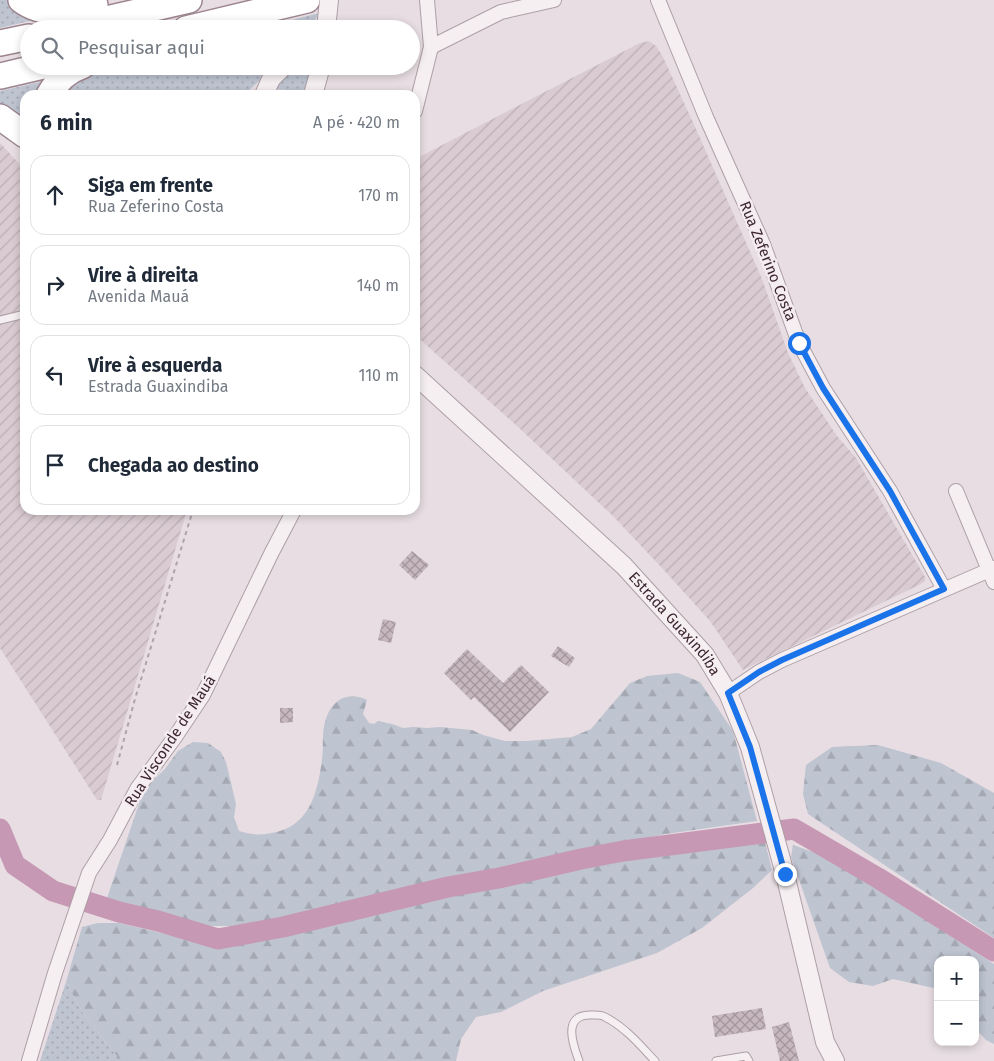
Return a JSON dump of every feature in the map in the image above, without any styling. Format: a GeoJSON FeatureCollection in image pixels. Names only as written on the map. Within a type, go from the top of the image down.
{"type":"FeatureCollection","features":[{"type":"Feature","properties":{"kind":"highway"},"geometry":{"type":"LineString","coordinates":[[21,0],[35,9],[56,12],[85,8],[114,0]]}},
{"type":"Feature","properties":{"kind":"highway"},"geometry":{"type":"LineString","coordinates":[[102,20],[189,0]]}},
{"type":"Feature","properties":{"kind":"highway"},"geometry":{"type":"LineString","coordinates":[[223,20],[307,0]]}},
{"type":"Feature","properties":{"kind":"highway"},"geometry":{"type":"LineString","coordinates":[[0,43],[20,39]]}},
{"type":"Feature","properties":{"kind":"highway"},"geometry":{"type":"LineString","coordinates":[[0,76],[20,71]]}},
{"type":"Feature","properties":{"kind":"highway"},"geometry":{"type":"LineString","coordinates":[[52,90],[59,80],[65,75]]}},
{"type":"Feature","properties":{"kind":"highway"},"geometry":{"type":"LineString","coordinates":[[0,117],[20,131]]}},
{"type":"Feature","properties":{"kind":"street"},"geometry":{"type":"LineString","coordinates":[[325,20],[329,0]]}},
{"type":"Feature","properties":{"kind":"street"},"geometry":{"type":"LineString","coordinates":[[420,90],[430,47],[428,0]]}},
{"type":"Feature","properties":{"kind":"street"},"geometry":{"type":"LineString","coordinates":[[430,47],[501,12],[554,0]]}},
{"type":"Feature","properties":{"kind":"street","name":"Rua Zeferino Costa"},"geometry":{"type":"LineString","coordinates":[[658,0],[706,117],[764,244],[799,343],[823,388],[890,491],[944,589]]}},
{"type":"Feature","properties":{"kind":"street"},"geometry":{"type":"LineString","coordinates":[[266,90],[267,85],[276,75]]}},
{"type":"Feature","properties":{"kind":"street"},"geometry":{"type":"LineString","coordinates":[[314,90],[319,75]]}},
{"type":"Feature","properties":{"kind":"street","name":"Estrada Guaxindiba"},"geometry":{"type":"LineString","coordinates":[[420,380],[624,566],[705,655],[728,693],[750,747],[776,841],[826,1042],[835,1061]]}},
{"type":"Feature","properties":{"kind":"street"},"geometry":{"type":"LineString","coordinates":[[728,693],[759,672],[782,660],[944,589],[992,574],[956,491]]}},
{"type":"Feature","properties":{"kind":"street","name":"Rua Visconde de Mauá"},"geometry":{"type":"LineString","coordinates":[[29,1061],[86,879],[137,789],[203,696],[291,515]]}},
{"type":"Feature","properties":{"kind":"street","name":"Estrada Guaxindiba"},"geometry":{"type":"LineString","coordinates":[[823,1061],[826,1042]]}},
{"type":"Feature","properties":{"kind":"lane"},"geometry":{"type":"LineString","coordinates":[[0,320],[20,315]]}},
{"type":"Feature","properties":{"kind":"lane"},"geometry":{"type":"LineString","coordinates":[[579,1061],[571,1041],[576,1019],[583,1015],[603,1015],[628,1032],[655,1061]]}},
{"type":"Feature","properties":{"kind":"lane"},"geometry":{"type":"LineString","coordinates":[[716,1061],[746,1056],[749,1061]]}},
{"type":"Feature","properties":{"kind":"path","name":"Rua Visconde de Mauá"},"geometry":{"type":"LineString","coordinates":[[117,765],[135,699],[191,515]]}},
{"type":"Feature","properties":{"kind":"shaded area"},"geometry":{"type":"Polygon","coordinates":[[[649,41],[656,46],[663,57],[762,279],[788,353],[805,388],[837,436],[856,458],[925,577],[925,581],[921,584],[743,670],[710,621],[613,516],[517,426],[420,339],[421,156],[640,43],[649,41]]]}},
{"type":"Feature","properties":{"kind":"shaded area"},"geometry":{"type":"Polygon","coordinates":[[[0,143],[20,165],[20,515],[186,515],[101,800],[97,800],[0,648],[0,143]]]}},
{"type":"Feature","properties":{"kind":"green space"},"geometry":{"type":"Polygon","coordinates":[[[0,0],[11,0],[38,19],[20,20],[20,23],[0,28],[0,0]]]}},
{"type":"Feature","properties":{"kind":"green space"},"geometry":{"type":"Polygon","coordinates":[[[319,13],[315,20],[292,20],[319,13]]]}},
{"type":"Feature","properties":{"kind":"green space"},"geometry":{"type":"Polygon","coordinates":[[[86,75],[265,75],[249,90],[64,90],[73,81],[86,75]]]}},
{"type":"Feature","properties":{"kind":"green space"},"geometry":{"type":"Polygon","coordinates":[[[289,75],[314,75],[309,90],[274,89],[289,75]]]}},
{"type":"Feature","properties":{"kind":"green space"},"geometry":{"type":"Polygon","coordinates":[[[53,79],[47,90],[20,90],[20,124],[0,110],[0,91],[53,79]]]}},
{"type":"Feature","properties":{"kind":"green space"},"geometry":{"type":"Polygon","coordinates":[[[678,673],[700,682],[733,731],[757,821],[666,834],[488,870],[246,926],[197,926],[107,898],[144,789],[165,769],[178,751],[193,742],[208,743],[221,752],[226,762],[236,804],[234,817],[239,831],[255,834],[269,833],[291,827],[306,812],[311,803],[318,782],[323,755],[324,724],[332,706],[342,699],[354,696],[367,700],[363,714],[369,723],[374,724],[378,721],[403,728],[440,727],[472,730],[505,741],[527,741],[572,737],[591,729],[630,683],[647,676],[678,673]]]}},
{"type":"Feature","properties":{"kind":"green space"},"geometry":{"type":"Polygon","coordinates":[[[878,745],[941,763],[994,793],[994,938],[808,814],[803,794],[806,765],[832,747],[878,745]]]}},
{"type":"Feature","properties":{"kind":"green space"},"geometry":{"type":"Polygon","coordinates":[[[765,842],[772,870],[753,888],[702,928],[657,953],[543,991],[501,1012],[476,1017],[461,1039],[456,1061],[117,1061],[117,1056],[83,1013],[66,982],[82,927],[98,923],[119,923],[200,942],[257,936],[445,895],[636,858],[765,842]]]}},
{"type":"Feature","properties":{"kind":"green space"},"geometry":{"type":"Polygon","coordinates":[[[793,845],[813,852],[825,853],[994,964],[994,1044],[986,1040],[979,1032],[979,956],[934,956],[934,988],[893,979],[873,986],[849,982],[830,968],[791,857],[793,845]]]}},
{"type":"Feature","properties":{"kind":"green space"},"geometry":{"type":"Polygon","coordinates":[[[66,982],[83,1013],[117,1056],[117,1061],[40,1061],[66,982]]]}},
{"type":"Feature","properties":{"kind":"building"},"geometry":{"type":"Polygon","coordinates":[[[412,551],[429,565],[415,580],[399,565],[412,551]]]}},
{"type":"Feature","properties":{"kind":"building"},"geometry":{"type":"Polygon","coordinates":[[[383,619],[396,622],[391,643],[378,640],[383,619]]]}},
{"type":"Feature","properties":{"kind":"building"},"geometry":{"type":"Polygon","coordinates":[[[558,646],[575,658],[569,667],[551,656],[558,646]]]}},
{"type":"Feature","properties":{"kind":"building"},"geometry":{"type":"Polygon","coordinates":[[[467,649],[503,683],[521,665],[549,692],[510,732],[474,697],[471,700],[444,673],[467,649]]]}},
{"type":"Feature","properties":{"kind":"building"},"geometry":{"type":"Polygon","coordinates":[[[280,708],[293,708],[293,722],[280,723],[280,708]]]}},
{"type":"Feature","properties":{"kind":"building"},"geometry":{"type":"Polygon","coordinates":[[[762,1008],[766,1029],[715,1037],[712,1016],[762,1008]]]}},
{"type":"Feature","properties":{"kind":"building"},"geometry":{"type":"Polygon","coordinates":[[[789,1022],[799,1061],[780,1061],[772,1027],[789,1022]]]}},
{"type":"Feature","properties":{"kind":"waterway"},"geometry":{"type":"LineString","coordinates":[[0,829],[15,865],[53,891],[119,912],[158,921],[218,939],[283,927],[448,887],[499,878],[581,859],[623,851],[794,829],[878,878],[994,951]]}},
{"type":"Feature","properties":{"kind":"route"},"geometry":{"type":"LineString","coordinates":[[785,874],[750,747],[728,693],[759,672],[782,660],[944,589],[890,491],[823,388],[799,343]]}}]}
